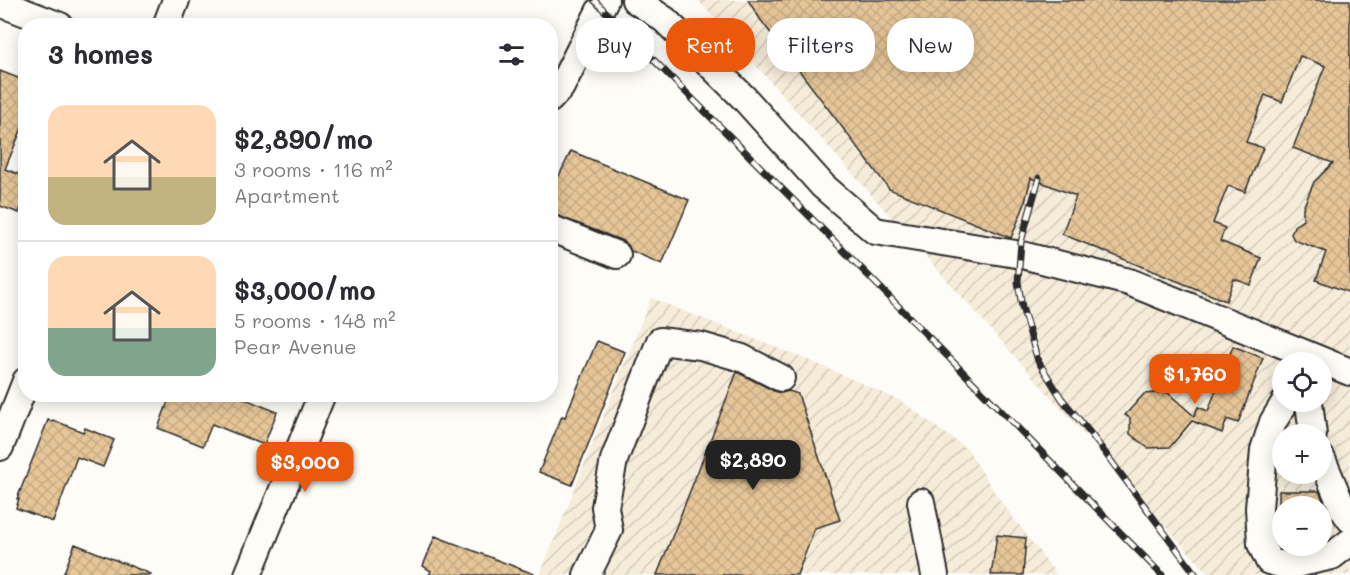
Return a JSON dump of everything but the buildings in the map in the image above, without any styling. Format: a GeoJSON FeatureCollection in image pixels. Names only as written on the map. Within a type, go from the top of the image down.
{"type":"FeatureCollection","features":[{"type":"Feature","properties":{"kind":"street"},"geometry":{"type":"LineString","coordinates":[[169,18],[176,0]]}},
{"type":"Feature","properties":{"kind":"street"},"geometry":{"type":"LineString","coordinates":[[558,90],[605,0]]}},
{"type":"Feature","properties":{"kind":"street"},"geometry":{"type":"LineString","coordinates":[[635,0],[664,20],[744,98],[823,186],[875,231],[1022,255],[1129,282],[1290,352]]}},
{"type":"Feature","properties":{"kind":"street"},"geometry":{"type":"LineString","coordinates":[[0,3],[39,18]]}},
{"type":"Feature","properties":{"kind":"street"},"geometry":{"type":"LineString","coordinates":[[558,231],[617,255]]}},
{"type":"Feature","properties":{"kind":"street"},"geometry":{"type":"LineString","coordinates":[[587,575],[609,530],[605,507],[614,460],[660,341],[701,346],[742,358],[781,378]]}},
{"type":"Feature","properties":{"kind":"street"},"geometry":{"type":"LineString","coordinates":[[1332,367],[1350,372]]}},
{"type":"Feature","properties":{"kind":"street"},"geometry":{"type":"LineString","coordinates":[[0,447],[18,401]]}},
{"type":"Feature","properties":{"kind":"street"},"geometry":{"type":"LineString","coordinates":[[248,575],[319,402]]}},
{"type":"Feature","properties":{"kind":"street"},"geometry":{"type":"LineString","coordinates":[[1279,412],[1273,422],[1264,450],[1259,508],[1261,544],[1269,561],[1287,566],[1332,556],[1350,542]]}},
{"type":"Feature","properties":{"kind":"street"},"geometry":{"type":"LineString","coordinates":[[1332,483],[1343,509],[1350,519]]}},
{"type":"Feature","properties":{"kind":"street"},"geometry":{"type":"LineString","coordinates":[[921,502],[935,575]]}},
{"type":"Feature","properties":{"kind":"shaded area"},"geometry":{"type":"Polygon","coordinates":[[[698,0],[1350,0],[1350,575],[1209,575],[755,64],[755,18],[714,18],[698,0]]]}},
{"type":"Feature","properties":{"kind":"shaded area"},"geometry":{"type":"Polygon","coordinates":[[[651,298],[813,362],[901,401],[968,450],[997,496],[1057,575],[540,575],[651,298]]]}},
{"type":"Feature","properties":{"kind":"railway"},"geometry":{"type":"LineString","coordinates":[[594,0],[1162,575]]}},
{"type":"Feature","properties":{"kind":"railway"},"geometry":{"type":"LineString","coordinates":[[1039,178],[1021,242],[1018,282],[1022,307],[1038,361],[1062,399],[1091,434],[1196,575]]}}]}
